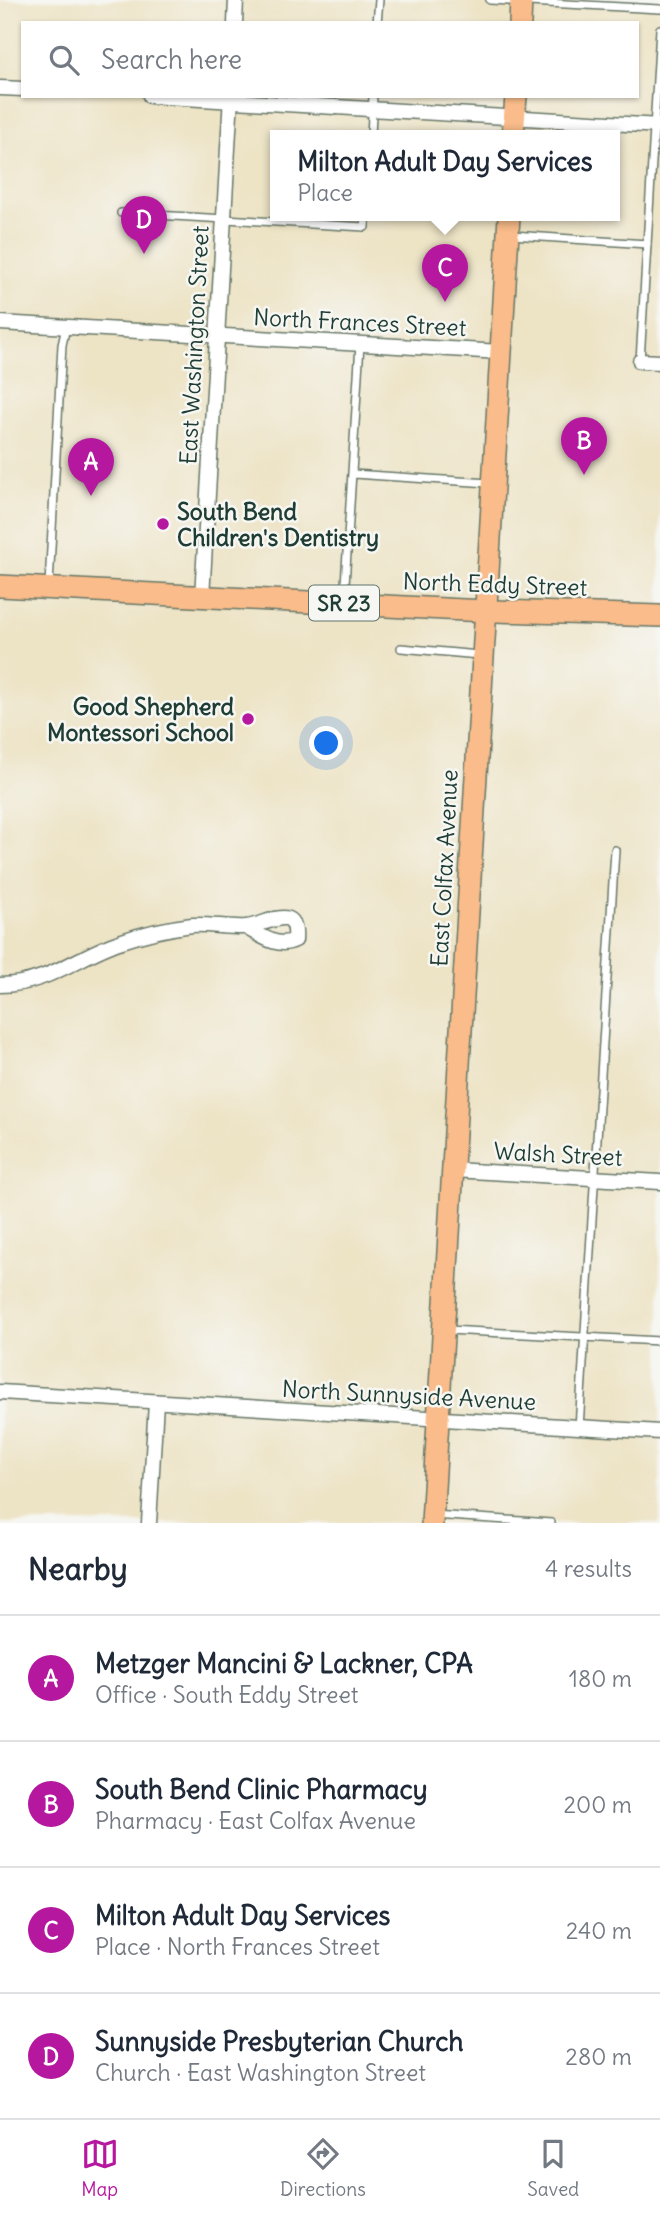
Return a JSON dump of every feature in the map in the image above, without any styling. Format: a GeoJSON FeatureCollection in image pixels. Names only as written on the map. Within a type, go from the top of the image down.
{"type":"FeatureCollection","features":[{"type":"Feature","properties":{"kind":"main road"},"geometry":{"type":"LineString","coordinates":[[514,127],[516,98]]}},
{"type":"Feature","properties":{"kind":"main road","name":"East Colfax Avenue"},"geometry":{"type":"LineString","coordinates":[[433,1519],[508,226]]}},
{"type":"Feature","properties":{"kind":"main road","name":"SR 23"},"geometry":{"type":"LineString","coordinates":[[0,586],[202,597]]}},
{"type":"Feature","properties":{"kind":"main road","name":"North Eddy Street"},"geometry":{"type":"LineString","coordinates":[[202,597],[486,611],[660,616]]}},
{"type":"Feature","properties":{"kind":"street"},"geometry":{"type":"LineString","coordinates":[[235,21],[236,0]]}},
{"type":"Feature","properties":{"kind":"street"},"geometry":{"type":"LineString","coordinates":[[0,88],[21,89]]}},
{"type":"Feature","properties":{"kind":"street"},"geometry":{"type":"LineString","coordinates":[[203,98],[372,103],[514,127],[657,126]]}},
{"type":"Feature","properties":{"kind":"street","name":"East Washington Street"},"geometry":{"type":"LineString","coordinates":[[202,597],[230,99]]}},
{"type":"Feature","properties":{"kind":"street","name":"North Frances Street"},"geometry":{"type":"LineString","coordinates":[[0,323],[501,352]]}},
{"type":"Feature","properties":{"kind":"street"},"geometry":{"type":"LineString","coordinates":[[640,361],[660,362]]}},
{"type":"Feature","properties":{"kind":"street"},"geometry":{"type":"LineString","coordinates":[[0,985],[32,982],[117,942],[139,935],[193,925],[245,927]]}},
{"type":"Feature","properties":{"kind":"street","name":"Walsh Street"},"geometry":{"type":"LineString","coordinates":[[453,1170],[660,1182]]}},
{"type":"Feature","properties":{"kind":"street","name":"North Sunnyside Avenue"},"geometry":{"type":"LineString","coordinates":[[0,1392],[660,1432]]}},
{"type":"Feature","properties":{"kind":"street"},"geometry":{"type":"LineString","coordinates":[[149,1523],[156,1402]]}},
{"type":"Feature","properties":{"kind":"lane"},"geometry":{"type":"LineString","coordinates":[[377,21],[379,0]]}},
{"type":"Feature","properties":{"kind":"lane"},"geometry":{"type":"LineString","coordinates":[[490,0],[521,8],[660,9]]}},
{"type":"Feature","properties":{"kind":"lane"},"geometry":{"type":"LineString","coordinates":[[640,361],[657,126],[660,29]]}},
{"type":"Feature","properties":{"kind":"lane"},"geometry":{"type":"LineString","coordinates":[[371,130],[372,103]]}},
{"type":"Feature","properties":{"kind":"lane"},"geometry":{"type":"LineString","coordinates":[[121,213],[365,227],[366,221]]}},
{"type":"Feature","properties":{"kind":"lane"},"geometry":{"type":"LineString","coordinates":[[508,226],[647,244]]}},
{"type":"Feature","properties":{"kind":"lane"},"geometry":{"type":"LineString","coordinates":[[49,590],[62,353],[66,327]]}},
{"type":"Feature","properties":{"kind":"lane"},"geometry":{"type":"LineString","coordinates":[[344,603],[360,344]]}},
{"type":"Feature","properties":{"kind":"lane"},"geometry":{"type":"LineString","coordinates":[[353,474],[493,483]]}},
{"type":"Feature","properties":{"kind":"lane"},"geometry":{"type":"LineString","coordinates":[[401,648],[483,656]]}},
{"type":"Feature","properties":{"kind":"lane"},"geometry":{"type":"LineString","coordinates":[[579,1428],[615,850]]}},
{"type":"Feature","properties":{"kind":"lane"},"geometry":{"type":"LineString","coordinates":[[443,1330],[660,1341]]}},
{"type":"Feature","properties":{"kind":"lane"},"geometry":{"type":"LineString","coordinates":[[433,1519],[551,1523]]}},
{"type":"Feature","properties":{"kind":"place","name":"Sunnyside Presbyterian Church"},"geometry":{"type":"Point","coordinates":[144,254]}},
{"type":"Feature","properties":{"kind":"place","name":"Milton Adult Day Services"},"geometry":{"type":"Point","coordinates":[445,302]}},
{"type":"Feature","properties":{"kind":"place","name":"South Bend Clinic Pharmacy"},"geometry":{"type":"Point","coordinates":[584,475]}},
{"type":"Feature","properties":{"kind":"place","name":"Metzger Mancini & Lackner, CPA"},"geometry":{"type":"Point","coordinates":[91,496]}},
{"type":"Feature","properties":{"kind":"place","name":"South Bend Children's Dentistry"},"geometry":{"type":"Point","coordinates":[163,524]}},
{"type":"Feature","properties":{"kind":"place","name":"Good Shepherd Montessori School"},"geometry":{"type":"Point","coordinates":[248,719]}}]}
